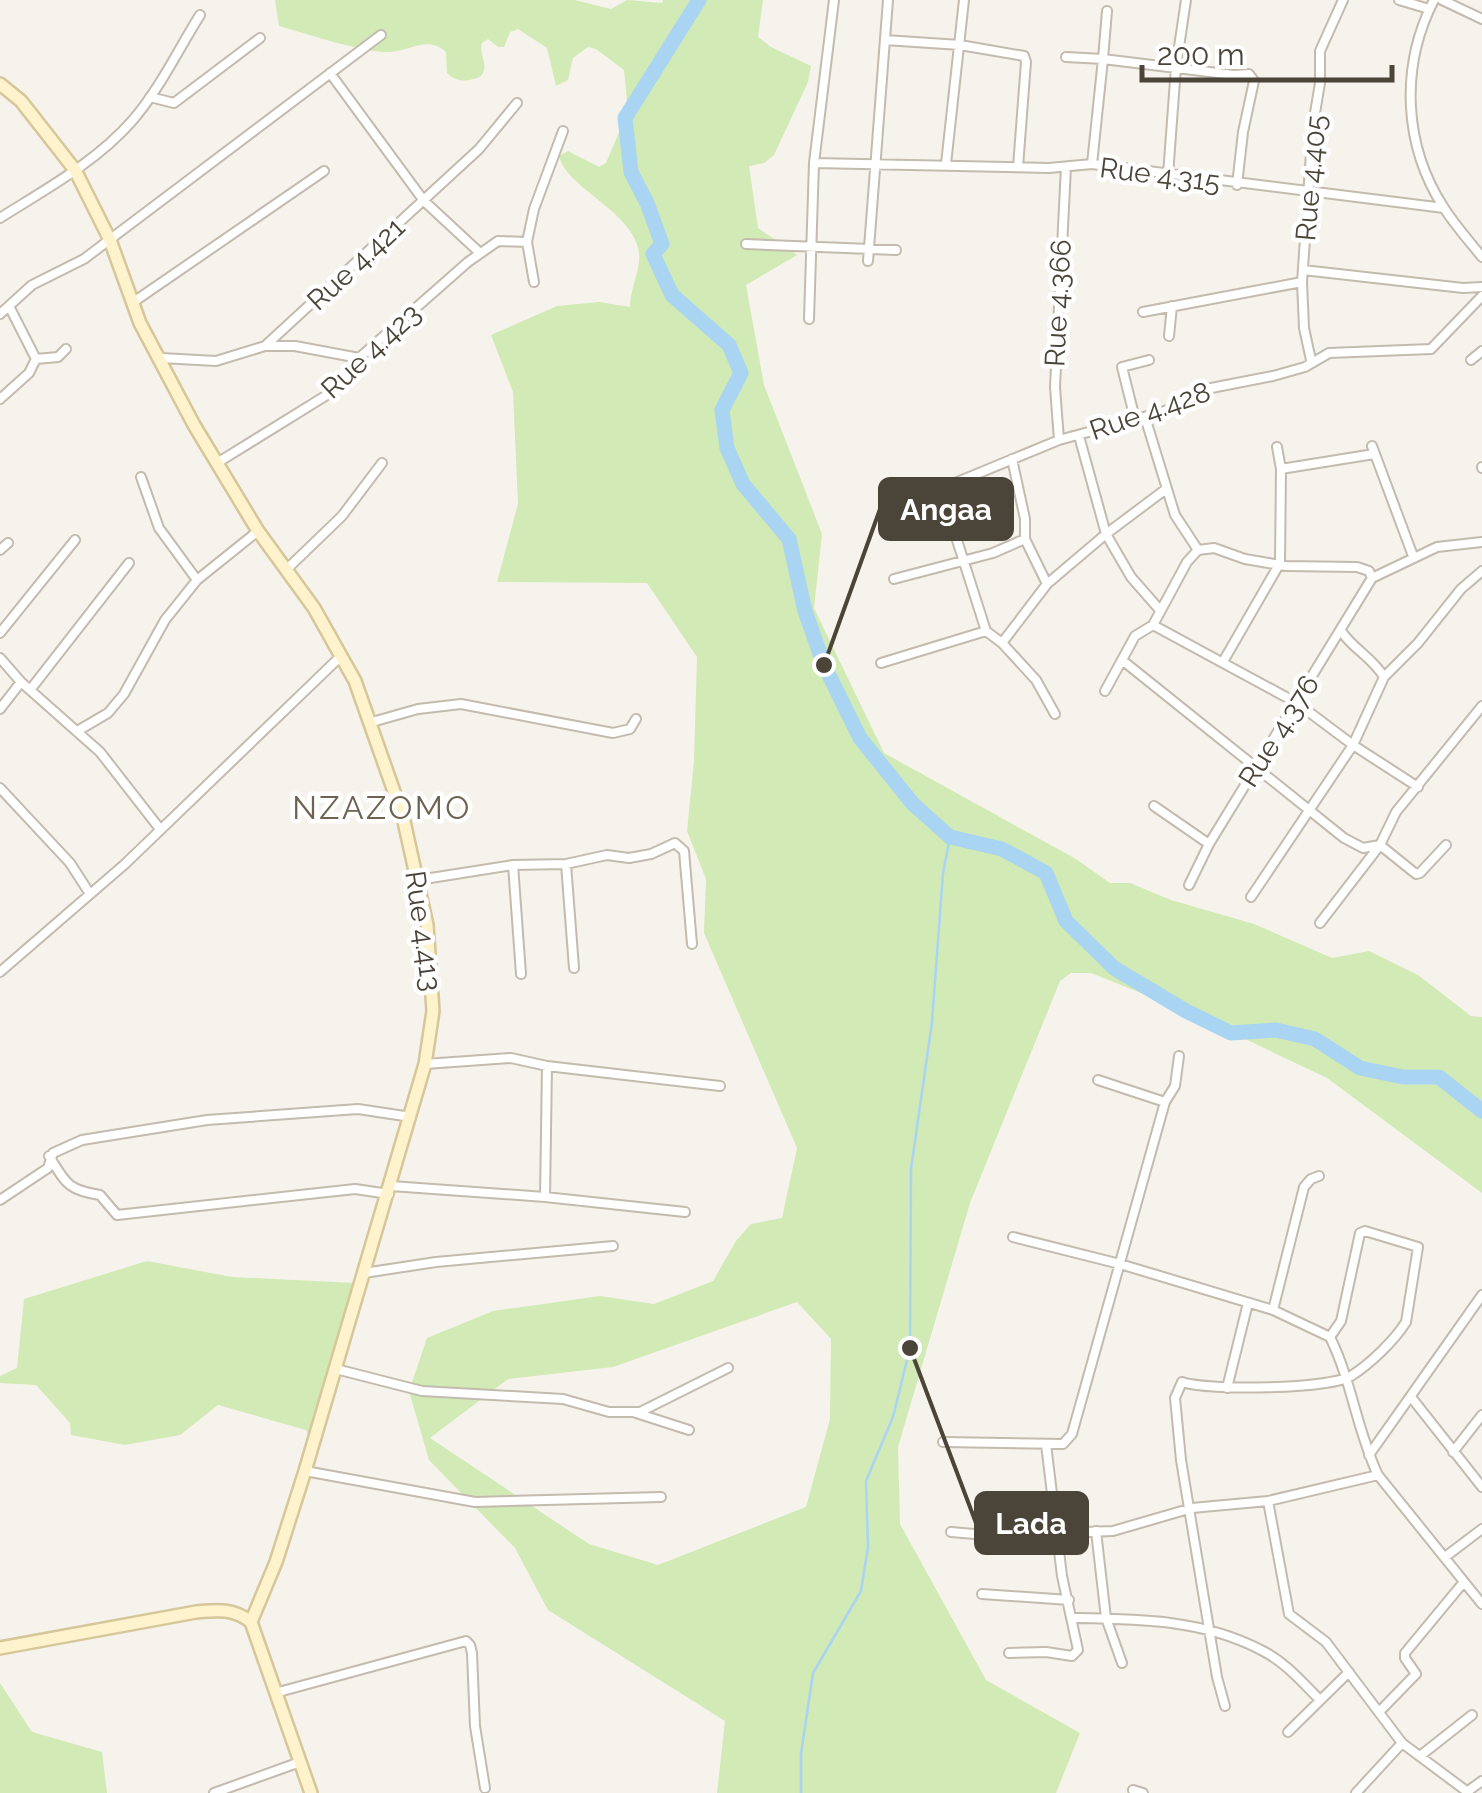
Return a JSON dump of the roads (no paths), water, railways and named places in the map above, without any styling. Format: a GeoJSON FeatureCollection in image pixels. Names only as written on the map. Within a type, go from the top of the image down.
{"type":"FeatureCollection","features":[{"type":"Feature","properties":{"kind":"street"},"geometry":{"type":"LineString","coordinates":[[810,318],[814,164],[834,0]]}},
{"type":"Feature","properties":{"kind":"street"},"geometry":{"type":"LineString","coordinates":[[868,261],[888,0]]}},
{"type":"Feature","properties":{"kind":"street"},"geometry":{"type":"LineString","coordinates":[[946,164],[964,0]]}},
{"type":"Feature","properties":{"kind":"street"},"geometry":{"type":"LineString","coordinates":[[1168,175],[1186,0]]}},
{"type":"Feature","properties":{"kind":"street","name":"Rue 4.405"},"geometry":{"type":"LineString","coordinates":[[1311,360],[1304,328],[1302,282],[1320,52],[1343,0]]}},
{"type":"Feature","properties":{"kind":"street"},"geometry":{"type":"LineString","coordinates":[[1400,0],[1432,4],[1413,55],[1411,114],[1424,168],[1444,208],[1482,258]]}},
{"type":"Feature","properties":{"kind":"street"},"geometry":{"type":"LineString","coordinates":[[1442,0],[1482,19]]}},
{"type":"Feature","properties":{"kind":"street"},"geometry":{"type":"LineString","coordinates":[[1092,164],[1107,11]]}},
{"type":"Feature","properties":{"kind":"street"},"geometry":{"type":"LineString","coordinates":[[0,218],[76,170],[124,130],[200,15]]}},
{"type":"Feature","properties":{"kind":"street"},"geometry":{"type":"LineString","coordinates":[[0,314],[32,285],[84,260],[381,34]]}},
{"type":"Feature","properties":{"kind":"street"},"geometry":{"type":"LineString","coordinates":[[150,96],[174,103],[260,38]]}},
{"type":"Feature","properties":{"kind":"street"},"geometry":{"type":"LineString","coordinates":[[885,40],[960,45],[1024,56],[1018,168]]}},
{"type":"Feature","properties":{"kind":"street"},"geometry":{"type":"LineString","coordinates":[[1066,57],[1234,76],[1249,74],[1253,78],[1237,185]]}},
{"type":"Feature","properties":{"kind":"street"},"geometry":{"type":"LineString","coordinates":[[330,73],[424,201],[480,253],[498,241],[526,242]]}},
{"type":"Feature","properties":{"kind":"street","name":"Rue 4.413"},"geometry":{"type":"LineString","coordinates":[[0,84],[21,101],[76,170],[110,240],[140,323],[217,463],[258,531],[343,654],[372,722],[403,817],[427,925],[433,995],[425,1064],[305,1471],[276,1562],[251,1622]]}},
{"type":"Feature","properties":{"kind":"street","name":"Rue 4.421"},"geometry":{"type":"LineString","coordinates":[[161,358],[216,361],[265,346],[479,149],[517,102]]}},
{"type":"Feature","properties":{"kind":"street"},"geometry":{"type":"LineString","coordinates":[[534,282],[526,242],[563,131]]}},
{"type":"Feature","properties":{"kind":"street","name":"Rue 4.315"},"geometry":{"type":"LineString","coordinates":[[814,164],[1018,168],[1092,164],[1444,208]]}},
{"type":"Feature","properties":{"kind":"street","name":"Rue 4.366"},"geometry":{"type":"LineString","coordinates":[[1058,440],[1054,387],[1066,167]]}},
{"type":"Feature","properties":{"kind":"street"},"geometry":{"type":"LineString","coordinates":[[132,303],[324,172]]}},
{"type":"Feature","properties":{"kind":"street"},"geometry":{"type":"LineString","coordinates":[[746,244],[896,250]]}},
{"type":"Feature","properties":{"kind":"street","name":"Rue 4.423"},"geometry":{"type":"LineString","coordinates":[[217,463],[343,385],[356,369],[359,358],[480,253]]}},
{"type":"Feature","properties":{"kind":"street"},"geometry":{"type":"LineString","coordinates":[[1303,270],[1482,287]]}},
{"type":"Feature","properties":{"kind":"street"},"geometry":{"type":"LineString","coordinates":[[1143,312],[1302,282]]}},
{"type":"Feature","properties":{"kind":"street","name":"Rue 4.428"},"geometry":{"type":"LineString","coordinates":[[920,497],[1058,440],[1184,404],[1201,390],[1304,367],[1329,353],[1432,349],[1482,296]]}},
{"type":"Feature","properties":{"kind":"street"},"geometry":{"type":"LineString","coordinates":[[9,306],[36,359]]}},
{"type":"Feature","properties":{"kind":"street"},"geometry":{"type":"LineString","coordinates":[[1169,336],[1172,306]]}},
{"type":"Feature","properties":{"kind":"street"},"geometry":{"type":"LineString","coordinates":[[265,346],[295,346],[359,358]]}},
{"type":"Feature","properties":{"kind":"street"},"geometry":{"type":"LineString","coordinates":[[36,359],[58,357],[66,349]]}},
{"type":"Feature","properties":{"kind":"street"},"geometry":{"type":"LineString","coordinates":[[1471,360],[1482,351]]}},
{"type":"Feature","properties":{"kind":"street"},"geometry":{"type":"LineString","coordinates":[[0,399],[30,372],[36,359]]}},
{"type":"Feature","properties":{"kind":"street"},"geometry":{"type":"LineString","coordinates":[[1149,360],[1122,367],[1174,515],[1198,550]]}},
{"type":"Feature","properties":{"kind":"street"},"geometry":{"type":"LineString","coordinates":[[1078,436],[1106,534],[1132,577],[1159,609]]}},
{"type":"Feature","properties":{"kind":"street"},"geometry":{"type":"LineString","coordinates":[[1224,660],[1280,563],[1278,447]]}},
{"type":"Feature","properties":{"kind":"street"},"geometry":{"type":"LineString","coordinates":[[1280,468],[1373,450],[1412,556]]}},
{"type":"Feature","properties":{"kind":"street"},"geometry":{"type":"LineString","coordinates":[[894,578],[1020,544],[1025,539],[1012,459]]}},
{"type":"Feature","properties":{"kind":"street"},"geometry":{"type":"LineString","coordinates":[[287,569],[342,516],[382,463]]}},
{"type":"Feature","properties":{"kind":"street"},"geometry":{"type":"LineString","coordinates":[[141,477],[159,528],[197,580]]}},
{"type":"Feature","properties":{"kind":"street"},"geometry":{"type":"LineString","coordinates":[[1002,643],[1047,584],[1166,489]]}},
{"type":"Feature","properties":{"kind":"street"},"geometry":{"type":"LineString","coordinates":[[940,490],[986,631],[1036,680],[1055,714]]}},
{"type":"Feature","properties":{"kind":"street"},"geometry":{"type":"LineString","coordinates":[[78,730],[108,713],[124,694],[165,620],[197,580],[258,531]]}},
{"type":"Feature","properties":{"kind":"street"},"geometry":{"type":"LineString","coordinates":[[1025,539],[1047,584]]}},
{"type":"Feature","properties":{"kind":"street"},"geometry":{"type":"LineString","coordinates":[[0,633],[76,540]]}},
{"type":"Feature","properties":{"kind":"street"},"geometry":{"type":"LineString","coordinates":[[1105,691],[1135,636],[1153,625],[1159,609],[1198,550],[1214,548],[1245,559],[1280,563],[1358,566],[1369,571],[1372,578],[1437,547],[1482,542]]}},
{"type":"Feature","properties":{"kind":"street"},"geometry":{"type":"LineString","coordinates":[[0,550],[8,543]]}},
{"type":"Feature","properties":{"kind":"street"},"geometry":{"type":"LineString","coordinates":[[30,690],[129,563]]}},
{"type":"Feature","properties":{"kind":"street"},"geometry":{"type":"LineString","coordinates":[[1251,897],[1353,745],[1384,678],[1482,571]]}},
{"type":"Feature","properties":{"kind":"street","name":"Rue 4.376"},"geometry":{"type":"LineString","coordinates":[[1189,885],[1209,844],[1372,578]]}},
{"type":"Feature","properties":{"kind":"street"},"geometry":{"type":"LineString","coordinates":[[1153,625],[1224,660],[1297,703],[1418,787]]}},
{"type":"Feature","properties":{"kind":"street"},"geometry":{"type":"LineString","coordinates":[[881,663],[986,631]]}},
{"type":"Feature","properties":{"kind":"street"},"geometry":{"type":"LineString","coordinates":[[1341,631],[1350,644],[1375,662],[1384,678]]}},
{"type":"Feature","properties":{"kind":"street"},"geometry":{"type":"LineString","coordinates":[[0,972],[90,894],[343,654]]}},
{"type":"Feature","properties":{"kind":"street"},"geometry":{"type":"LineString","coordinates":[[0,658],[21,682],[78,730],[160,829]]}},
{"type":"Feature","properties":{"kind":"street"},"geometry":{"type":"LineString","coordinates":[[1122,660],[1344,838],[1363,848],[1380,845],[1416,874],[1446,845]]}},
{"type":"Feature","properties":{"kind":"street"},"geometry":{"type":"LineString","coordinates":[[0,709],[21,682]]}},
{"type":"Feature","properties":{"kind":"street"},"geometry":{"type":"LineString","coordinates":[[372,722],[418,709],[462,704],[613,733],[630,729],[636,720]]}},
{"type":"Feature","properties":{"kind":"street"},"geometry":{"type":"LineString","coordinates":[[1320,923],[1380,845],[1396,812],[1482,706]]}},
{"type":"Feature","properties":{"kind":"street"},"geometry":{"type":"LineString","coordinates":[[0,788],[70,863],[90,894]]}},
{"type":"Feature","properties":{"kind":"street"},"geometry":{"type":"LineString","coordinates":[[1154,806],[1209,844]]}},
{"type":"Feature","properties":{"kind":"street"},"geometry":{"type":"LineString","coordinates":[[418,880],[513,865],[566,864],[597,856],[629,858],[680,844],[684,850],[692,944]]}},
{"type":"Feature","properties":{"kind":"street"},"geometry":{"type":"LineString","coordinates":[[566,864],[574,968]]}},
{"type":"Feature","properties":{"kind":"street"},"geometry":{"type":"LineString","coordinates":[[513,865],[521,974]]}},
{"type":"Feature","properties":{"kind":"street"},"geometry":{"type":"LineString","coordinates":[[943,1442],[1063,1444],[1072,1434],[1165,1102],[1175,1086],[1179,1056]]}},
{"type":"Feature","properties":{"kind":"street"},"geometry":{"type":"LineString","coordinates":[[425,1064],[511,1058],[547,1066],[720,1086]]}},
{"type":"Feature","properties":{"kind":"street"},"geometry":{"type":"LineString","coordinates":[[544,1197],[547,1066]]}},
{"type":"Feature","properties":{"kind":"street"},"geometry":{"type":"LineString","coordinates":[[1098,1080],[1165,1102]]}},
{"type":"Feature","properties":{"kind":"street"},"geometry":{"type":"LineString","coordinates":[[49,1156],[82,1140],[207,1120],[358,1109],[411,1117]]}},
{"type":"Feature","properties":{"kind":"street"},"geometry":{"type":"LineString","coordinates":[[49,1156],[68,1186],[76,1192],[100,1195],[117,1215],[355,1189],[544,1197],[685,1212]]}},
{"type":"Feature","properties":{"kind":"street"},"geometry":{"type":"LineString","coordinates":[[0,1200],[48,1168],[49,1156]]}},
{"type":"Feature","properties":{"kind":"street"},"geometry":{"type":"LineString","coordinates":[[1273,1310],[1304,1187],[1311,1178],[1320,1176]]}},
{"type":"Feature","properties":{"kind":"street"},"geometry":{"type":"LineString","coordinates":[[1225,1706],[1216,1676],[1192,1508],[1181,1460],[1175,1398],[1178,1386],[1182,1382],[1245,1390],[1348,1378],[1400,1332],[1406,1322],[1418,1247],[1360,1233],[1341,1321],[1330,1337]]}},
{"type":"Feature","properties":{"kind":"street"},"geometry":{"type":"LineString","coordinates":[[1013,1237],[1273,1310],[1330,1337],[1348,1378],[1368,1455],[1378,1475],[1482,1604]]}},
{"type":"Feature","properties":{"kind":"street"},"geometry":{"type":"LineString","coordinates":[[364,1274],[436,1262],[613,1246]]}},
{"type":"Feature","properties":{"kind":"street"},"geometry":{"type":"LineString","coordinates":[[1368,1455],[1482,1295]]}},
{"type":"Feature","properties":{"kind":"street"},"geometry":{"type":"LineString","coordinates":[[1227,1388],[1248,1303]]}},
{"type":"Feature","properties":{"kind":"street"},"geometry":{"type":"LineString","coordinates":[[636,1413],[728,1368]]}},
{"type":"Feature","properties":{"kind":"street"},"geometry":{"type":"LineString","coordinates":[[336,1369],[422,1391],[563,1399],[610,1412],[636,1413],[689,1430]]}},
{"type":"Feature","properties":{"kind":"street"},"geometry":{"type":"LineString","coordinates":[[1411,1396],[1482,1487]]}},
{"type":"Feature","properties":{"kind":"street"},"geometry":{"type":"LineString","coordinates":[[1453,1452],[1482,1416]]}},
{"type":"Feature","properties":{"kind":"street"},"geometry":{"type":"LineString","coordinates":[[1008,1653],[1075,1654],[1078,1650],[1056,1537],[1046,1444]]}},
{"type":"Feature","properties":{"kind":"street"},"geometry":{"type":"LineString","coordinates":[[305,1471],[475,1502],[661,1497]]}},
{"type":"Feature","properties":{"kind":"street"},"geometry":{"type":"LineString","coordinates":[[951,1532],[1056,1537],[1112,1530],[1192,1508],[1268,1501],[1378,1475]]}},
{"type":"Feature","properties":{"kind":"street"},"geometry":{"type":"LineString","coordinates":[[1268,1501],[1289,1614],[1326,1642],[1402,1743],[1469,1792],[1482,1781]]}},
{"type":"Feature","properties":{"kind":"street"},"geometry":{"type":"LineString","coordinates":[[1445,1557],[1482,1529]]}},
{"type":"Feature","properties":{"kind":"street"},"geometry":{"type":"LineString","coordinates":[[1096,1531],[1106,1618],[1122,1663]]}},
{"type":"Feature","properties":{"kind":"street"},"geometry":{"type":"LineString","coordinates":[[1379,1712],[1416,1674],[1405,1652],[1463,1583]]}},
{"type":"Feature","properties":{"kind":"street"},"geometry":{"type":"LineString","coordinates":[[982,1594],[1068,1600]]}},
{"type":"Feature","properties":{"kind":"street"},"geometry":{"type":"LineString","coordinates":[[0,1648],[196,1612],[238,1612],[251,1622],[311,1793]]}},
{"type":"Feature","properties":{"kind":"street"},"geometry":{"type":"LineString","coordinates":[[1072,1618],[1136,1617],[1211,1630],[1264,1651],[1320,1700]]}},
{"type":"Feature","properties":{"kind":"street"},"geometry":{"type":"LineString","coordinates":[[276,1693],[466,1641],[472,1654],[475,1726],[485,1788]]}},
{"type":"Feature","properties":{"kind":"street"},"geometry":{"type":"LineString","coordinates":[[1288,1732],[1349,1672]]}},
{"type":"Feature","properties":{"kind":"street"},"geometry":{"type":"LineString","coordinates":[[1420,1756],[1472,1715]]}},
{"type":"Feature","properties":{"kind":"street"},"geometry":{"type":"LineString","coordinates":[[1356,1793],[1402,1743]]}},
{"type":"Feature","properties":{"kind":"street"},"geometry":{"type":"LineString","coordinates":[[214,1793],[300,1762]]}},
{"type":"Feature","properties":{"kind":"street"},"geometry":{"type":"LineString","coordinates":[[1133,1790],[1143,1793]]}},
{"type":"Feature","properties":{"kind":"waterway"},"geometry":{"type":"LineString","coordinates":[[699,0],[625,118],[631,172],[662,244],[653,254],[672,295],[729,345],[741,373],[722,410],[727,448],[743,484],[789,539],[805,611],[824,665],[860,738],[913,804],[950,837],[1002,849],[1046,873],[1066,921],[1114,968],[1231,1033],[1276,1030],[1315,1039],[1360,1068],[1403,1077],[1439,1077],[1482,1111]]}},
{"type":"Feature","properties":{"kind":"waterway"},"geometry":{"type":"LineString","coordinates":[[801,1793],[801,1754],[813,1673],[861,1591],[868,1547],[866,1481],[893,1417],[910,1348],[911,1169],[932,1022],[943,873],[950,837]]}},
{"type":"Feature","properties":{"kind":"place","name":"Angaa"},"geometry":{"type":"Point","coordinates":[824,665]}},
{"type":"Feature","properties":{"kind":"place","name":"Lada"},"geometry":{"type":"Point","coordinates":[910,1348]}},
{"type":"Feature","properties":{"kind":"district","name":"NZAZOMO"},"geometry":{"type":"Point","coordinates":[382,807]}}]}
